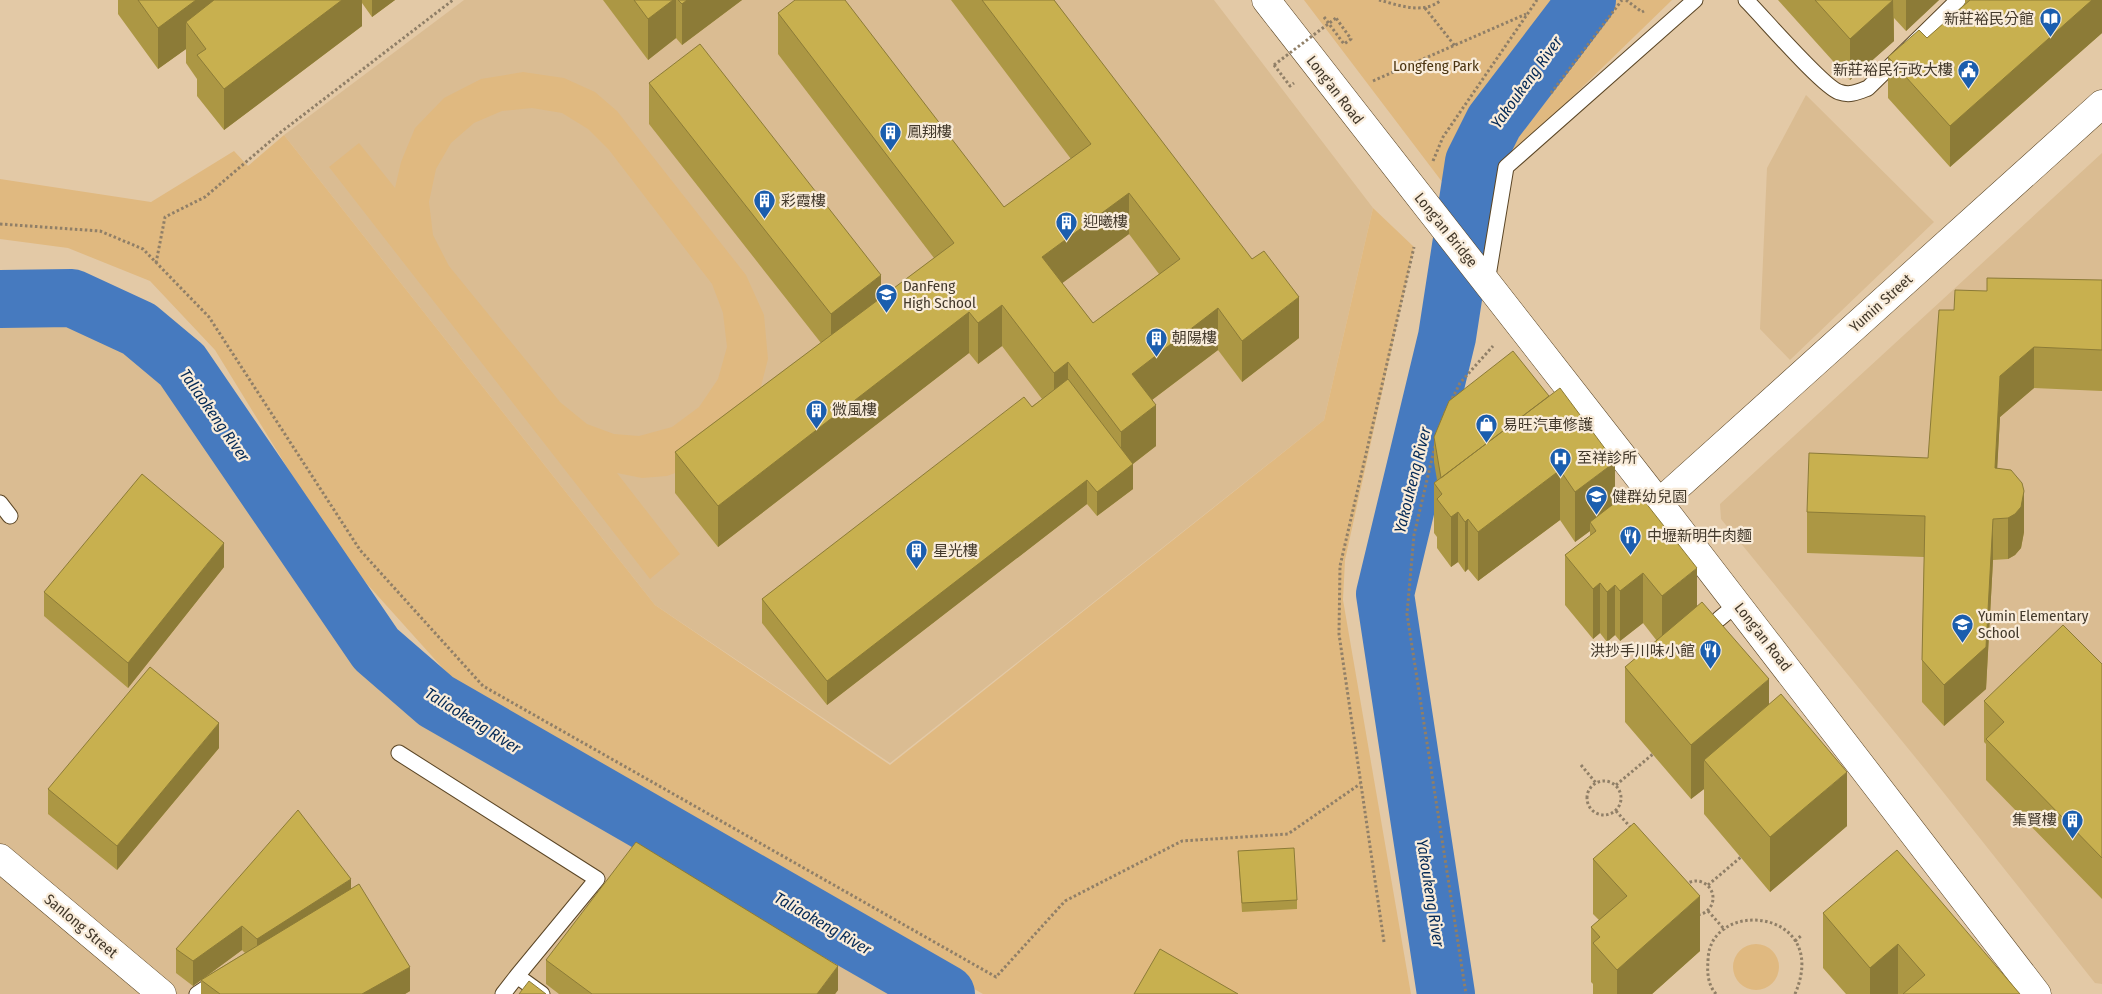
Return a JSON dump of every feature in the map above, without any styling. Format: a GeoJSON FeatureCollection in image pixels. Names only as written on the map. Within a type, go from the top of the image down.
{"type":"FeatureCollection","features":[{"type":"Feature","properties":{"kind":"street","name":"Long'an Road"},"geometry":{"type":"LineString","coordinates":[[1266,0],[1405,179]]}},
{"type":"Feature","properties":{"kind":"street","name":"Yumin Street"},"geometry":{"type":"LineString","coordinates":[[1659,503],[2102,104]]}},
{"type":"Feature","properties":{"kind":"street","name":"Long'an Bridge"},"geometry":{"type":"LineString","coordinates":[[1405,179],[1487,282]]}},
{"type":"Feature","properties":{"kind":"street","name":"Long'an Road"},"geometry":{"type":"LineString","coordinates":[[1487,282],[1659,503],[1728,611],[2037,994]]}},
{"type":"Feature","properties":{"kind":"street","name":"Sanlong Street"},"geometry":{"type":"LineString","coordinates":[[0,858],[162,994]]}},
{"type":"Feature","properties":{"kind":"lane"},"geometry":{"type":"LineString","coordinates":[[1487,282],[1506,166],[1695,0]]}},
{"type":"Feature","properties":{"kind":"lane"},"geometry":{"type":"LineString","coordinates":[[1746,0],[1821,79],[1837,92],[1853,94],[1868,88],[1958,0]]}},
{"type":"Feature","properties":{"kind":"lane"},"geometry":{"type":"LineString","coordinates":[[0,503],[10,516]]}},
{"type":"Feature","properties":{"kind":"lane"},"geometry":{"type":"LineString","coordinates":[[399,753],[598,879],[502,994]]}},
{"type":"Feature","properties":{"kind":"lane"},"geometry":{"type":"LineString","coordinates":[[197,994],[230,971]]}},
{"type":"Feature","properties":{"kind":"lane"},"geometry":{"type":"LineString","coordinates":[[517,976],[542,994]]}},
{"type":"Feature","properties":{"kind":"path"},"geometry":{"type":"LineString","coordinates":[[156,263],[165,218],[205,197],[281,132],[453,0]]}},
{"type":"Feature","properties":{"kind":"path"},"geometry":{"type":"LineString","coordinates":[[1379,0],[1406,7],[1425,8],[1441,0]]}},
{"type":"Feature","properties":{"kind":"path"},"geometry":{"type":"LineString","coordinates":[[1433,160],[1442,137],[1537,0]]}},
{"type":"Feature","properties":{"kind":"path"},"geometry":{"type":"LineString","coordinates":[[1546,100],[1622,0]]}},
{"type":"Feature","properties":{"kind":"path"},"geometry":{"type":"LineString","coordinates":[[1626,0],[1642,12],[1649,6]]}},
{"type":"Feature","properties":{"kind":"path"},"geometry":{"type":"LineString","coordinates":[[1425,8],[1455,46]]}},
{"type":"Feature","properties":{"kind":"path"},"geometry":{"type":"LineString","coordinates":[[1372,81],[1526,14]]}},
{"type":"Feature","properties":{"kind":"path"},"geometry":{"type":"LineString","coordinates":[[1274,65],[1336,18],[1351,39],[1344,44],[1324,17]]}},
{"type":"Feature","properties":{"kind":"path"},"geometry":{"type":"LineString","coordinates":[[0,224],[100,231],[142,249],[209,317],[360,550],[483,686],[996,977],[1065,901],[1182,841],[1288,834],[1360,784]]}},
{"type":"Feature","properties":{"kind":"path"},"geometry":{"type":"LineString","coordinates":[[1384,942],[1339,634],[1340,566],[1414,247]]}},
{"type":"Feature","properties":{"kind":"path"},"geometry":{"type":"LineString","coordinates":[[1438,429],[1460,383],[1493,346]]}},
{"type":"Feature","properties":{"kind":"path"},"geometry":{"type":"LineString","coordinates":[[1436,439],[1414,535],[1407,614],[1466,994]]}},
{"type":"Feature","properties":{"kind":"path"},"geometry":{"type":"LineString","coordinates":[[1616,785],[1653,754]]}},
{"type":"Feature","properties":{"kind":"path"},"geometry":{"type":"LineString","coordinates":[[1581,765],[1596,783]]}},
{"type":"Feature","properties":{"kind":"path"},"geometry":{"type":"LineString","coordinates":[[1606,780],[1616,785],[1621,795],[1616,811],[1610,814],[1599,814],[1589,807],[1587,796],[1591,786],[1606,780]]}},
{"type":"Feature","properties":{"kind":"path"},"geometry":{"type":"LineString","coordinates":[[1616,811],[1634,831]]}},
{"type":"Feature","properties":{"kind":"path"},"geometry":{"type":"LineString","coordinates":[[1708,885],[1741,857]]}},
{"type":"Feature","properties":{"kind":"path"},"geometry":{"type":"LineString","coordinates":[[1677,879],[1684,886]]}},
{"type":"Feature","properties":{"kind":"path"},"geometry":{"type":"LineString","coordinates":[[1698,881],[1708,885],[1713,901],[1708,911],[1691,915],[1684,910],[1679,902],[1680,890],[1684,886],[1698,881]]}},
{"type":"Feature","properties":{"kind":"path"},"geometry":{"type":"LineString","coordinates":[[1678,916],[1684,910]]}},
{"type":"Feature","properties":{"kind":"path"},"geometry":{"type":"LineString","coordinates":[[1708,911],[1724,930]]}},
{"type":"Feature","properties":{"kind":"path"},"geometry":{"type":"LineString","coordinates":[[1716,994],[1712,990],[1708,974],[1708,958],[1713,944],[1724,930],[1748,919],[1763,920],[1778,925],[1790,934],[1795,941],[1803,963],[1801,980],[1795,994]]}},
{"type":"Feature","properties":{"kind":"path"},"geometry":{"type":"LineString","coordinates":[[1795,941],[1802,935]]}},
{"type":"Feature","properties":{"kind":"shaded area","name":"DanFeng High School"},"geometry":{"type":"Polygon","coordinates":[[[464,0],[1214,0],[1373,208],[1324,420],[890,763],[655,605],[284,135],[464,0]]]}},
{"type":"Feature","properties":{"kind":"shaded area"},"geometry":{"type":"Polygon","coordinates":[[[1806,95],[1934,222],[1790,360],[1760,329],[1767,168],[1806,95]]]}},
{"type":"Feature","properties":{"kind":"shaded area","name":"Yumin Elementary School"},"geometry":{"type":"Polygon","coordinates":[[[2102,153],[2102,984],[2095,983],[1924,768],[1721,519],[1720,504],[2102,153]]]}},
{"type":"Feature","properties":{"kind":"shaded area"},"geometry":{"type":"Polygon","coordinates":[[[66,323],[157,367],[353,661],[890,994],[0,994],[0,325],[66,323]]]}},
{"type":"Feature","properties":{"kind":"green space","name":"Longfeng Park"},"geometry":{"type":"Polygon","coordinates":[[[1304,0],[1672,0],[1501,166],[1502,139],[1591,23],[1563,3],[1468,130],[1446,187],[1304,0]]]}},
{"type":"Feature","properties":{"kind":"green space"},"geometry":{"type":"Polygon","coordinates":[[[523,72],[564,78],[595,92],[617,111],[746,275],[764,315],[768,359],[757,402],[697,465],[667,476],[642,478],[617,473],[680,554],[650,579],[329,167],[359,143],[395,188],[401,162],[415,128],[444,98],[481,79],[523,72]],[[532,108],[502,111],[474,123],[451,143],[436,169],[429,202],[433,235],[449,266],[560,402],[587,424],[614,434],[639,436],[672,427],[699,407],[718,379],[727,347],[723,313],[712,284],[609,150],[588,129],[562,113],[532,108]]]}},
{"type":"Feature","properties":{"kind":"green space"},"geometry":{"type":"Polygon","coordinates":[[[284,135],[655,605],[890,765],[1324,420],[1373,208],[1414,247],[1345,560],[1343,600],[1411,994],[983,994],[475,704],[341,555],[215,350],[150,281],[68,248],[0,239],[0,179],[151,202],[234,151],[248,166],[284,135]]]}},
{"type":"Feature","properties":{"kind":"green space"},"geometry":{"type":"Polygon","coordinates":[[[1756,944],[1769,948],[1775,954],[1779,967],[1775,980],[1769,986],[1756,990],[1743,986],[1737,980],[1733,967],[1737,954],[1743,948],[1756,944]]]}},
{"type":"Feature","properties":{"kind":"building"},"geometry":{"type":"Polygon","coordinates":[[[138,0],[196,0],[158,28],[138,0]]]}},
{"type":"Feature","properties":{"kind":"building"},"geometry":{"type":"Polygon","coordinates":[[[214,0],[342,0],[224,89],[197,55],[206,49],[186,22],[214,0]]]}},
{"type":"Feature","properties":{"kind":"building"},"geometry":{"type":"Polygon","coordinates":[[[634,0],[673,0],[648,19],[634,0]]]}},
{"type":"Feature","properties":{"kind":"building"},"geometry":{"type":"Polygon","coordinates":[[[678,0],[687,0],[682,4],[678,0]]]}},
{"type":"Feature","properties":{"kind":"building"},"geometry":{"type":"Polygon","coordinates":[[[795,0],[845,0],[1004,207],[1091,144],[982,0],[1054,0],[1252,259],[1264,251],[1299,297],[1242,341],[1218,308],[1132,374],[1156,405],[1121,432],[1068,362],[1054,373],[1002,305],[978,323],[969,312],[718,506],[675,452],[954,243],[778,13],[795,0]],[[1129,193],[1042,257],[1093,323],[1180,259],[1129,193]]]}},
{"type":"Feature","properties":{"kind":"building"},"geometry":{"type":"Polygon","coordinates":[[[1815,0],[1893,0],[1850,39],[1815,0]]]}},
{"type":"Feature","properties":{"kind":"building"},"geometry":{"type":"Polygon","coordinates":[[[1970,0],[2092,0],[1950,126],[1888,57],[1919,30],[1927,38],[1970,0]]]}},
{"type":"Feature","properties":{"kind":"building"},"geometry":{"type":"Polygon","coordinates":[[[700,44],[881,275],[831,314],[649,83],[700,44]]]}},
{"type":"Feature","properties":{"kind":"building"},"geometry":{"type":"Polygon","coordinates":[[[1987,278],[2102,280],[2102,350],[2034,347],[2000,376],[1995,468],[2011,470],[2022,483],[2024,491],[2021,507],[2015,514],[2008,518],[1993,519],[1986,647],[1944,685],[1922,660],[1925,516],[1807,512],[1809,453],[1928,458],[1939,310],[1954,310],[1955,290],[1987,291],[1987,278]]]}},
{"type":"Feature","properties":{"kind":"building"},"geometry":{"type":"Polygon","coordinates":[[[1513,351],[1549,396],[1441,478],[1434,437],[1449,401],[1513,351]]]}},
{"type":"Feature","properties":{"kind":"building","name":"星光樓"},"geometry":{"type":"Polygon","coordinates":[[[1068,379],[1133,464],[1097,492],[1087,480],[827,681],[762,599],[1024,397],[1032,407],[1068,379]]]}},
{"type":"Feature","properties":{"kind":"building"},"geometry":{"type":"Polygon","coordinates":[[[1560,388],[1615,462],[1575,492],[1560,470],[1478,532],[1468,519],[1465,522],[1458,512],[1451,517],[1437,499],[1442,494],[1434,483],[1560,388]]]}},
{"type":"Feature","properties":{"kind":"building"},"geometry":{"type":"Polygon","coordinates":[[[142,474],[224,543],[128,663],[44,592],[142,474]]]}},
{"type":"Feature","properties":{"kind":"building"},"geometry":{"type":"Polygon","coordinates":[[[1634,488],[1697,568],[1662,596],[1643,573],[1620,591],[1615,585],[1607,592],[1600,583],[1593,589],[1565,555],[1596,531],[1590,522],[1634,488]]]}},
{"type":"Feature","properties":{"kind":"building"},"geometry":{"type":"Polygon","coordinates":[[[1702,602],[1769,679],[1691,745],[1625,667],[1702,602]]]}},
{"type":"Feature","properties":{"kind":"building","name":"集賢樓"},"geometry":{"type":"Polygon","coordinates":[[[2063,625],[2102,664],[2102,858],[1986,739],[2004,722],[1984,701],[2063,625]]]}},
{"type":"Feature","properties":{"kind":"building"},"geometry":{"type":"Polygon","coordinates":[[[150,667],[219,723],[117,846],[48,789],[150,667]]]}},
{"type":"Feature","properties":{"kind":"building"},"geometry":{"type":"Polygon","coordinates":[[[1781,694],[1847,772],[1770,837],[1704,760],[1781,694]]]}},
{"type":"Feature","properties":{"kind":"building"},"geometry":{"type":"Polygon","coordinates":[[[298,810],[351,879],[257,939],[242,926],[193,961],[176,949],[298,810]]]}},
{"type":"Feature","properties":{"kind":"building"},"geometry":{"type":"Polygon","coordinates":[[[1634,823],[1700,896],[1617,970],[1593,943],[1600,937],[1591,927],[1627,896],[1593,859],[1634,823]]]}},
{"type":"Feature","properties":{"kind":"building"},"geometry":{"type":"Polygon","coordinates":[[[636,842],[838,966],[817,994],[592,994],[546,960],[636,842]]]}},
{"type":"Feature","properties":{"kind":"building"},"geometry":{"type":"Polygon","coordinates":[[[1294,848],[1297,900],[1242,903],[1238,851],[1294,848]]]}},
{"type":"Feature","properties":{"kind":"building"},"geometry":{"type":"Polygon","coordinates":[[[1897,850],[2020,994],[1903,994],[1925,975],[1898,944],[1870,968],[1823,913],[1897,850]]]}},
{"type":"Feature","properties":{"kind":"building"},"geometry":{"type":"Polygon","coordinates":[[[359,884],[410,967],[362,994],[220,994],[201,980],[359,884]]]}},
{"type":"Feature","properties":{"kind":"building"},"geometry":{"type":"Polygon","coordinates":[[[1160,949],[1238,994],[1134,994],[1160,949]]]}},
{"type":"Feature","properties":{"kind":"building"},"geometry":{"type":"Polygon","coordinates":[[[529,981],[546,994],[519,994],[529,981]]]}},
{"type":"Feature","properties":{"kind":"waterway","name":"Yakoukeng River"},"geometry":{"type":"LineString","coordinates":[[1446,994],[1385,594],[1447,337],[1474,162],[1494,122],[1587,0]]}},
{"type":"Feature","properties":{"kind":"waterway","name":"Taliaokeng River"},"geometry":{"type":"LineString","coordinates":[[0,299],[72,298],[139,329],[182,365],[376,649],[436,701],[946,994]]}},
{"type":"Feature","properties":{"kind":"place","name":"新莊裕民分館"},"geometry":{"type":"Point","coordinates":[2050,38]}},
{"type":"Feature","properties":{"kind":"place","name":"新莊裕民行政大樓"},"geometry":{"type":"Point","coordinates":[1969,89]}},
{"type":"Feature","properties":{"kind":"place","name":"鳳翔樓"},"geometry":{"type":"Point","coordinates":[891,151]}},
{"type":"Feature","properties":{"kind":"place","name":"彩霞樓"},"geometry":{"type":"Point","coordinates":[765,220]}},
{"type":"Feature","properties":{"kind":"place","name":"迎曦樓"},"geometry":{"type":"Point","coordinates":[1067,241]}},
{"type":"Feature","properties":{"kind":"place","name":"DanFeng High School"},"geometry":{"type":"Point","coordinates":[887,314]}},
{"type":"Feature","properties":{"kind":"place","name":"朝陽樓"},"geometry":{"type":"Point","coordinates":[1156,357]}},
{"type":"Feature","properties":{"kind":"place","name":"微風樓"},"geometry":{"type":"Point","coordinates":[816,429]}},
{"type":"Feature","properties":{"kind":"place","name":"易旺汽車修護"},"geometry":{"type":"Point","coordinates":[1487,444]}},
{"type":"Feature","properties":{"kind":"place","name":"至祥診所"},"geometry":{"type":"Point","coordinates":[1561,477]}},
{"type":"Feature","properties":{"kind":"place","name":"健群幼兒園"},"geometry":{"type":"Point","coordinates":[1596,516]}},
{"type":"Feature","properties":{"kind":"place","name":"中壢新明牛肉麵"},"geometry":{"type":"Point","coordinates":[1631,555]}},
{"type":"Feature","properties":{"kind":"place","name":"星光樓"},"geometry":{"type":"Point","coordinates":[917,570]}},
{"type":"Feature","properties":{"kind":"place","name":"Yumin Elementary School"},"geometry":{"type":"Point","coordinates":[1962,644]}},
{"type":"Feature","properties":{"kind":"place","name":"洪抄手川味小館"},"geometry":{"type":"Point","coordinates":[1711,670]}},
{"type":"Feature","properties":{"kind":"place","name":"集賢樓"},"geometry":{"type":"Point","coordinates":[2073,839]}}]}
